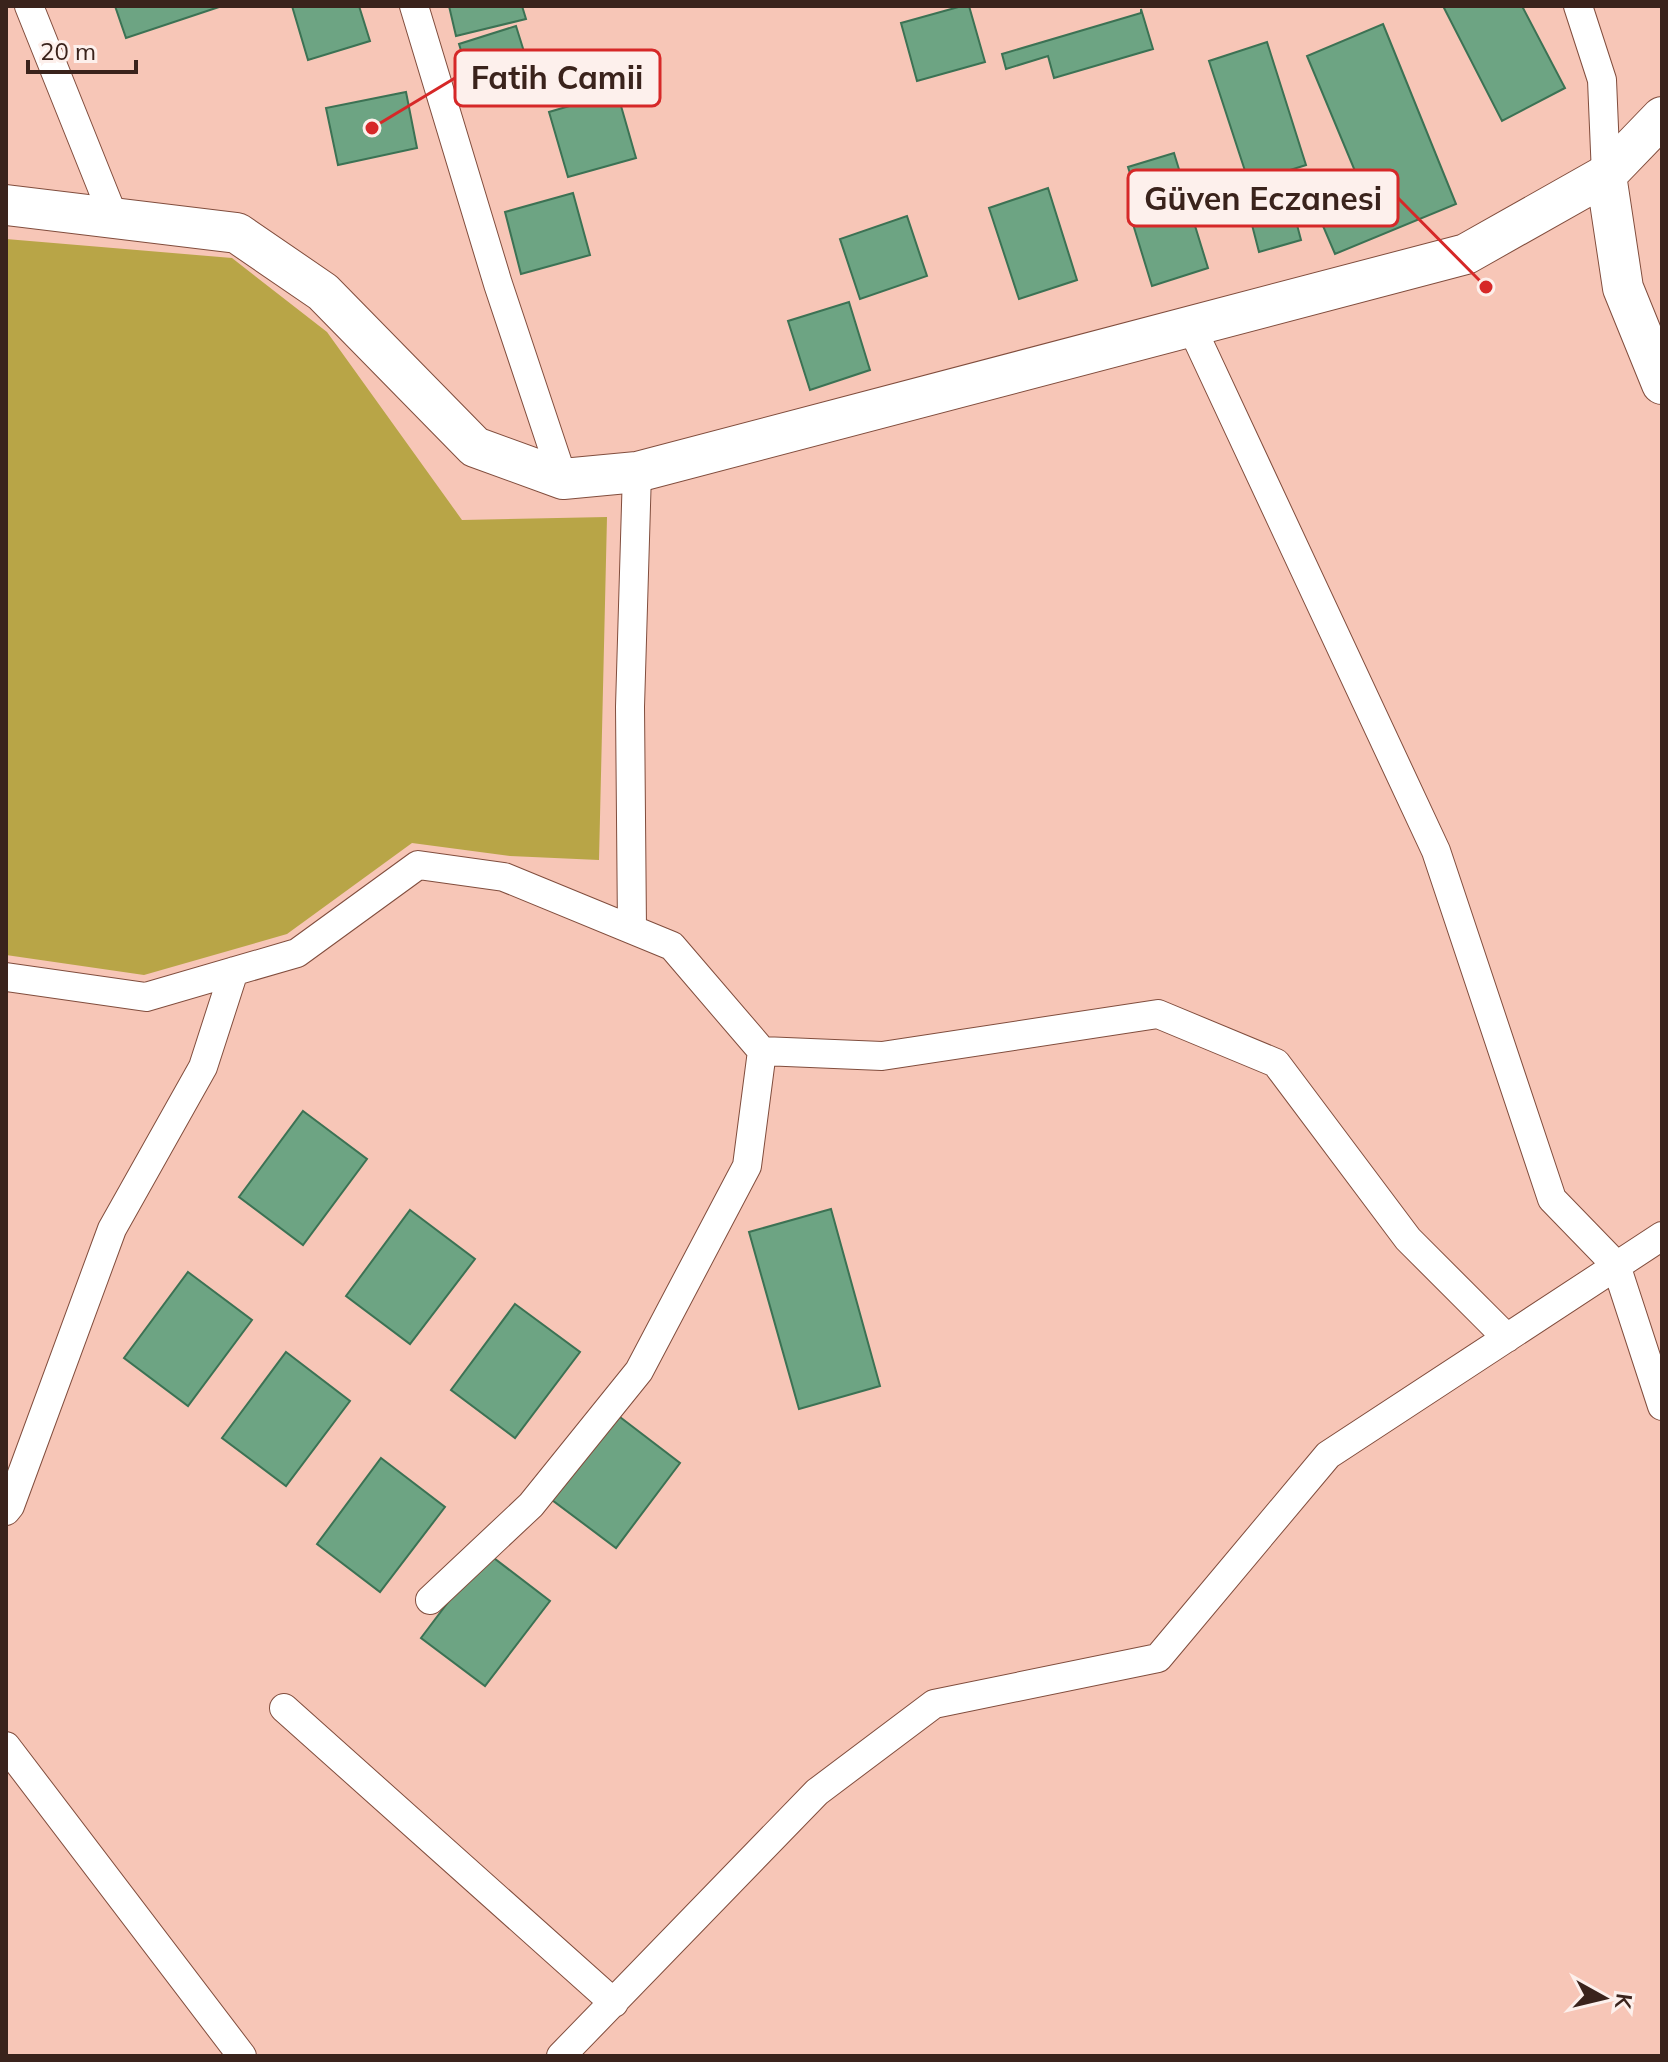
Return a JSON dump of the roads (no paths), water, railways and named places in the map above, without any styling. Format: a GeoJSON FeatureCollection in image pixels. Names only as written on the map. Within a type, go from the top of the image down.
{"type":"FeatureCollection","features":[{"type":"Feature","properties":{"kind":"street"},"geometry":{"type":"LineString","coordinates":[[29,6],[114,218]]}},
{"type":"Feature","properties":{"kind":"street"},"geometry":{"type":"LineString","coordinates":[[414,6],[498,284],[563,479]]}},
{"type":"Feature","properties":{"kind":"street"},"geometry":{"type":"LineString","coordinates":[[1578,6],[1602,80],[1606,175],[1623,288],[1662,384]]}},
{"type":"Feature","properties":{"kind":"street"},"geometry":{"type":"LineString","coordinates":[[6,205],[237,233],[323,292],[475,447],[563,479],[637,472],[1466,254],[1606,175],[1659,118]]}},
{"type":"Feature","properties":{"kind":"street"},"geometry":{"type":"LineString","coordinates":[[1191,326],[1436,851],[1552,1199],[1616,1265],[1662,1406]]}},
{"type":"Feature","properties":{"kind":"street"},"geometry":{"type":"LineString","coordinates":[[632,929],[630,707],[637,472]]}},
{"type":"Feature","properties":{"kind":"street"},"geometry":{"type":"LineString","coordinates":[[6,977],[146,997],[297,953],[418,865],[504,877],[672,946],[762,1051],[882,1056],[1158,1014],[1276,1063],[1408,1239],[1507,1338]]}},
{"type":"Feature","properties":{"kind":"street"},"geometry":{"type":"LineString","coordinates":[[6,1511],[112,1229],[203,1067],[234,971]]}},
{"type":"Feature","properties":{"kind":"street"},"geometry":{"type":"LineString","coordinates":[[430,1600],[531,1505],[639,1371],[747,1166],[762,1051]]}},
{"type":"Feature","properties":{"kind":"street"},"geometry":{"type":"LineString","coordinates":[[561,2056],[817,1792],[934,1704],[1158,1658],[1328,1455],[1662,1236]]}},
{"type":"Feature","properties":{"kind":"street"},"geometry":{"type":"LineString","coordinates":[[284,1708],[614,2003]]}},
{"type":"Feature","properties":{"kind":"street"},"geometry":{"type":"LineString","coordinates":[[6,1746],[242,2056]]}},
{"type":"Feature","properties":{"kind":"place","name":"Fatih Camii"},"geometry":{"type":"Point","coordinates":[372,128]}},
{"type":"Feature","properties":{"kind":"place","name":"Güven Eczanesi"},"geometry":{"type":"Point","coordinates":[1486,287]}}]}
